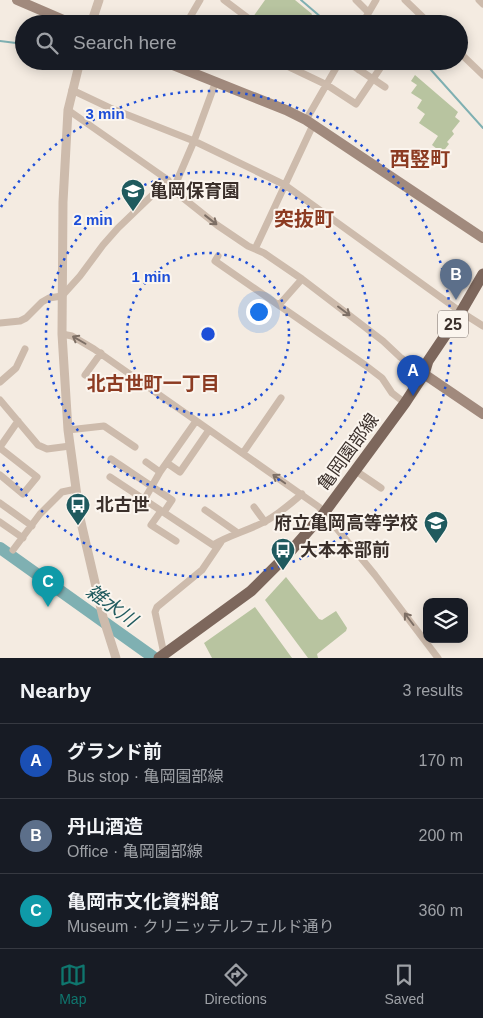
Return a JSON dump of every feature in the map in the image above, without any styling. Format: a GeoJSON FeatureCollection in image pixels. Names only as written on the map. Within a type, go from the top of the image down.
{"type":"FeatureCollection","features":[{"type":"Feature","properties":{"kind":"main road"},"geometry":{"type":"LineString","coordinates":[[17,0],[52,15]]}},
{"type":"Feature","properties":{"kind":"main road"},"geometry":{"type":"LineString","coordinates":[[188,70],[286,110],[309,122],[483,238]]}},
{"type":"Feature","properties":{"kind":"main road","name":"亀岡園部線"},"geometry":{"type":"LineString","coordinates":[[162,656],[251,591],[289,554],[324,513],[406,403],[424,374],[428,361],[461,312],[483,274]]}},
{"type":"Feature","properties":{"kind":"main road"},"geometry":{"type":"LineString","coordinates":[[424,374],[483,414]]}},
{"type":"Feature","properties":{"kind":"street"},"geometry":{"type":"LineString","coordinates":[[94,15],[99,0]]}},
{"type":"Feature","properties":{"kind":"street"},"geometry":{"type":"LineString","coordinates":[[191,15],[200,0]]}},
{"type":"Feature","properties":{"kind":"street"},"geometry":{"type":"LineString","coordinates":[[224,0],[244,15]]}},
{"type":"Feature","properties":{"kind":"street"},"geometry":{"type":"LineString","coordinates":[[356,0],[368,12]]}},
{"type":"Feature","properties":{"kind":"street"},"geometry":{"type":"LineString","coordinates":[[366,15],[376,0]]}},
{"type":"Feature","properties":{"kind":"street"},"geometry":{"type":"LineString","coordinates":[[479,0],[483,4]]}},
{"type":"Feature","properties":{"kind":"street"},"geometry":{"type":"LineString","coordinates":[[409,1],[422,15]]}},
{"type":"Feature","properties":{"kind":"street"},"geometry":{"type":"LineString","coordinates":[[468,61],[483,76]]}},
{"type":"Feature","properties":{"kind":"street"},"geometry":{"type":"LineString","coordinates":[[78,70],[68,110],[64,202],[62,334],[68,430],[80,518],[111,646],[116,658]]}},
{"type":"Feature","properties":{"kind":"street"},"geometry":{"type":"LineString","coordinates":[[296,70],[327,85],[356,104],[379,70]]}},
{"type":"Feature","properties":{"kind":"street"},"geometry":{"type":"LineString","coordinates":[[255,249],[285,185],[309,122],[335,70]]}},
{"type":"Feature","properties":{"kind":"street"},"geometry":{"type":"LineString","coordinates":[[359,70],[385,87]]}},
{"type":"Feature","properties":{"kind":"street"},"geometry":{"type":"LineString","coordinates":[[172,190],[194,141],[216,81]]}},
{"type":"Feature","properties":{"kind":"street"},"geometry":{"type":"LineString","coordinates":[[72,90],[110,108],[194,141],[285,185],[483,326]]}},
{"type":"Feature","properties":{"kind":"street"},"geometry":{"type":"LineString","coordinates":[[68,110],[168,180],[172,190],[217,225],[248,246],[264,253],[302,279],[383,340],[400,357],[424,374]]}},
{"type":"Feature","properties":{"kind":"street"},"geometry":{"type":"LineString","coordinates":[[0,323],[20,321],[26,318],[42,302],[49,298],[62,296],[118,228],[168,180]]}},
{"type":"Feature","properties":{"kind":"street"},"geometry":{"type":"LineString","coordinates":[[218,256],[215,261],[382,378],[392,393],[406,403]]}},
{"type":"Feature","properties":{"kind":"street"},"geometry":{"type":"LineString","coordinates":[[279,305],[302,279]]}},
{"type":"Feature","properties":{"kind":"street"},"geometry":{"type":"LineString","coordinates":[[62,334],[72,336],[101,353],[320,507],[438,658]]}},
{"type":"Feature","properties":{"kind":"street"},"geometry":{"type":"LineString","coordinates":[[0,382],[16,368],[25,349]]}},
{"type":"Feature","properties":{"kind":"street"},"geometry":{"type":"LineString","coordinates":[[85,375],[101,353]]}},
{"type":"Feature","properties":{"kind":"street"},"geometry":{"type":"LineString","coordinates":[[243,453],[282,398]]}},
{"type":"Feature","properties":{"kind":"street"},"geometry":{"type":"LineString","coordinates":[[0,400],[38,445],[47,449],[70,446]]}},
{"type":"Feature","properties":{"kind":"street"},"geometry":{"type":"LineString","coordinates":[[0,475],[23,494],[37,476],[0,447],[18,421]]}},
{"type":"Feature","properties":{"kind":"street"},"geometry":{"type":"LineString","coordinates":[[144,500],[160,472],[196,421]]}},
{"type":"Feature","properties":{"kind":"street"},"geometry":{"type":"LineString","coordinates":[[68,430],[104,426],[135,448]]}},
{"type":"Feature","properties":{"kind":"street"},"geometry":{"type":"LineString","coordinates":[[167,463],[180,472],[210,430]]}},
{"type":"Feature","properties":{"kind":"street"},"geometry":{"type":"LineString","coordinates":[[111,459],[172,500],[152,525],[176,541]]}},
{"type":"Feature","properties":{"kind":"street"},"geometry":{"type":"LineString","coordinates":[[146,462],[160,472]]}},
{"type":"Feature","properties":{"kind":"street"},"geometry":{"type":"LineString","coordinates":[[356,471],[381,488]]}},
{"type":"Feature","properties":{"kind":"street"},"geometry":{"type":"LineString","coordinates":[[110,477],[213,545],[222,539],[265,522],[302,494]]}},
{"type":"Feature","properties":{"kind":"street"},"geometry":{"type":"LineString","coordinates":[[13,550],[40,514],[62,492],[76,489]]}},
{"type":"Feature","properties":{"kind":"street"},"geometry":{"type":"LineString","coordinates":[[0,503],[32,526]]}},
{"type":"Feature","properties":{"kind":"street"},"geometry":{"type":"LineString","coordinates":[[254,507],[265,522]]}},
{"type":"Feature","properties":{"kind":"street"},"geometry":{"type":"LineString","coordinates":[[205,510],[238,534]]}},
{"type":"Feature","properties":{"kind":"street"},"geometry":{"type":"LineString","coordinates":[[0,522],[23,538]]}},
{"type":"Feature","properties":{"kind":"street"},"geometry":{"type":"LineString","coordinates":[[162,656],[155,612],[157,606],[202,570],[222,539]]}},
{"type":"Feature","properties":{"kind":"green space"},"geometry":{"type":"Polygon","coordinates":[[[265,0],[295,0],[312,14],[312,15],[254,15],[265,0]]]}},
{"type":"Feature","properties":{"kind":"green space"},"geometry":{"type":"Polygon","coordinates":[[[415,75],[458,112],[455,117],[460,121],[452,131],[454,134],[447,142],[449,144],[442,153],[432,145],[438,136],[419,123],[425,114],[417,108],[422,100],[411,93],[417,85],[411,81],[415,75]]]}},
{"type":"Feature","properties":{"kind":"green space"},"geometry":{"type":"Polygon","coordinates":[[[286,577],[319,619],[322,620],[336,611],[347,628],[346,631],[317,654],[318,658],[308,658],[265,600],[286,577]]]}},
{"type":"Feature","properties":{"kind":"green space"},"geometry":{"type":"Polygon","coordinates":[[[255,607],[292,658],[212,658],[204,643],[255,607]]]}},
{"type":"Feature","properties":{"kind":"waterway"},"geometry":{"type":"LineString","coordinates":[[301,0],[318,15]]}},
{"type":"Feature","properties":{"kind":"waterway"},"geometry":{"type":"LineString","coordinates":[[0,41],[15,43]]}},
{"type":"Feature","properties":{"kind":"waterway"},"geometry":{"type":"LineString","coordinates":[[431,70],[483,128]]}},
{"type":"Feature","properties":{"kind":"waterway","name":"雑水川"},"geometry":{"type":"LineString","coordinates":[[0,548],[153,657]]}},
{"type":"Feature","properties":{"kind":"place","name":"亀岡保育園"},"geometry":{"type":"Point","coordinates":[133,212]}},
{"type":"Feature","properties":{"kind":"place","name":"丹山酒造"},"geometry":{"type":"Point","coordinates":[456,300]}},
{"type":"Feature","properties":{"kind":"place","name":"グランド前"},"geometry":{"type":"Point","coordinates":[413,396]}},
{"type":"Feature","properties":{"kind":"place","name":"北古世"},"geometry":{"type":"Point","coordinates":[78,526]}},
{"type":"Feature","properties":{"kind":"place","name":"府立亀岡高等学校"},"geometry":{"type":"Point","coordinates":[436,544]}},
{"type":"Feature","properties":{"kind":"place","name":"大本本部前"},"geometry":{"type":"Point","coordinates":[283,571]}},
{"type":"Feature","properties":{"kind":"place","name":"亀岡市文化資料館"},"geometry":{"type":"Point","coordinates":[48,607]}},
{"type":"Feature","properties":{"kind":"district","name":"西竪町"},"geometry":{"type":"Point","coordinates":[420,159]}},
{"type":"Feature","properties":{"kind":"district","name":"突抜町"},"geometry":{"type":"Point","coordinates":[304,219]}},
{"type":"Feature","properties":{"kind":"district","name":"北古世町一丁目"},"geometry":{"type":"Point","coordinates":[153,383]}}]}
